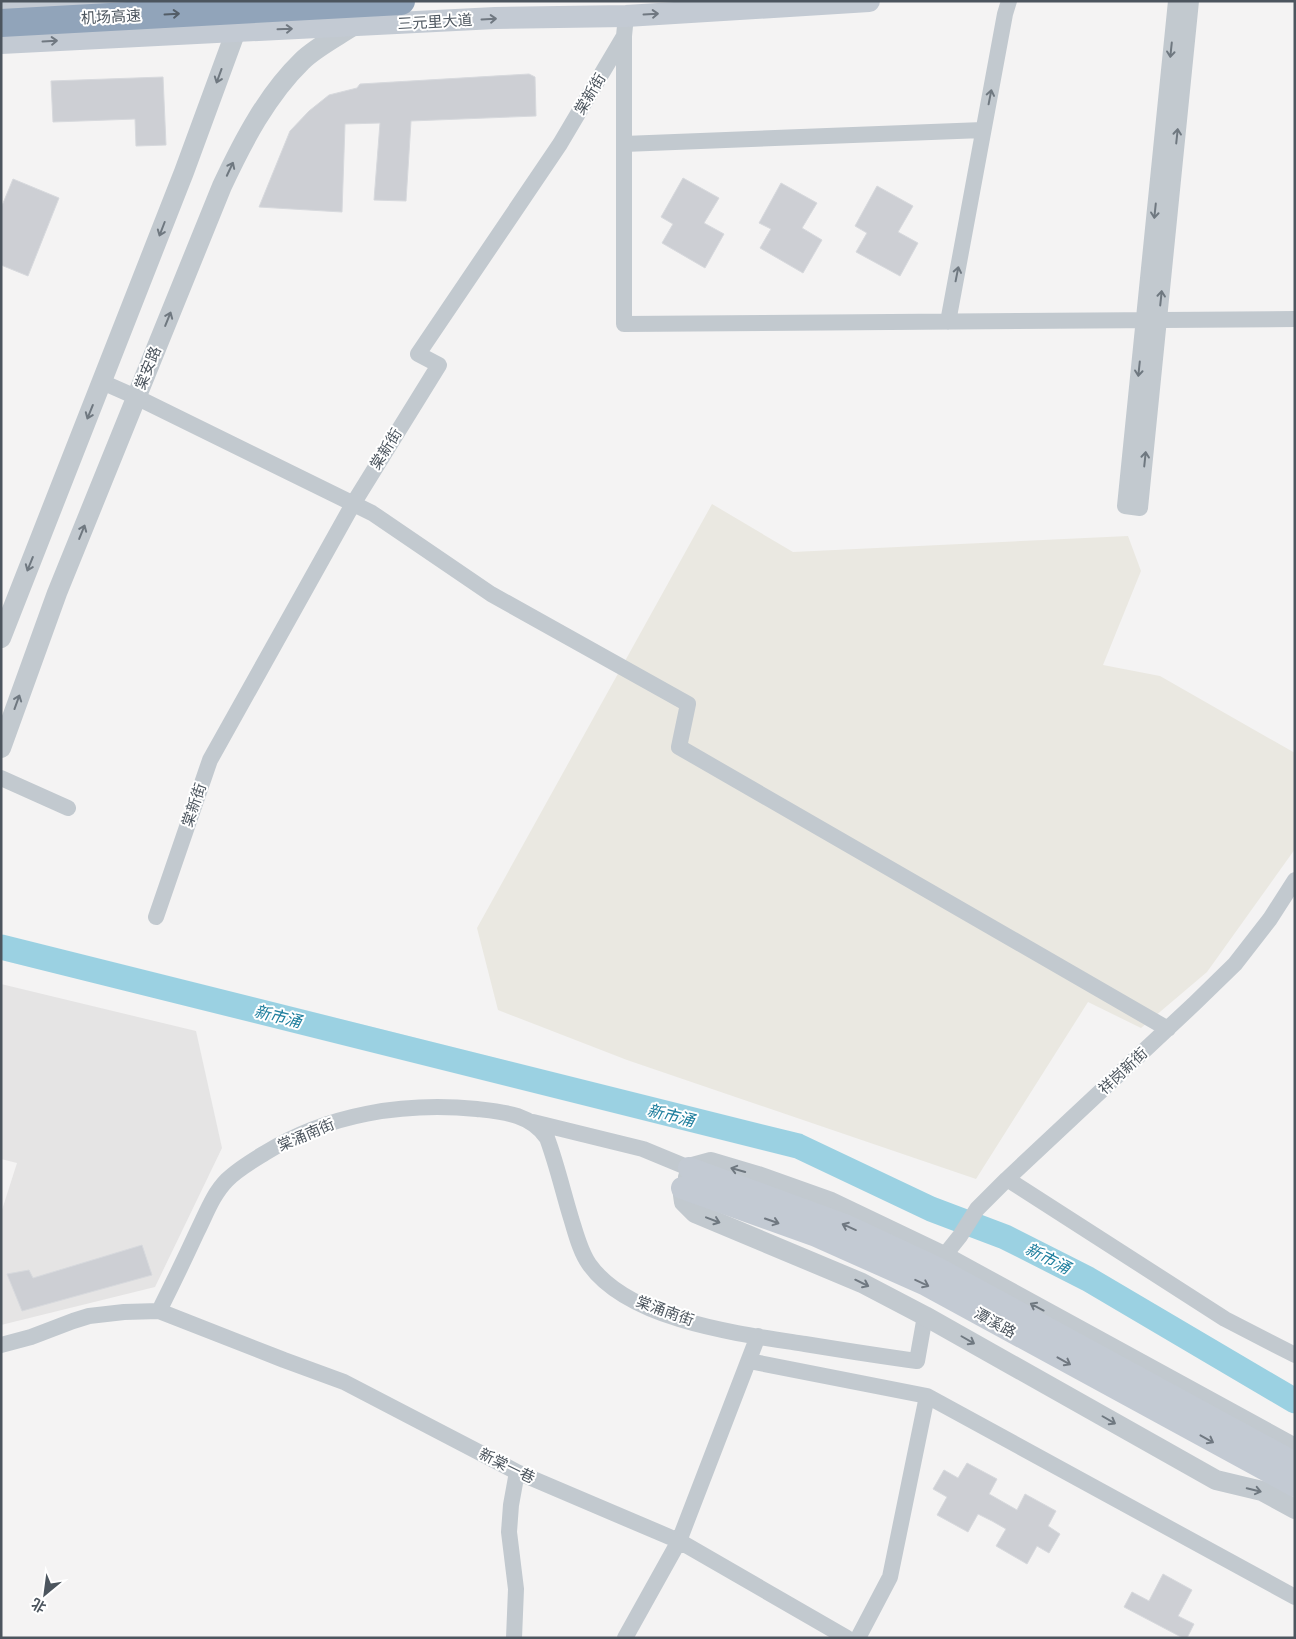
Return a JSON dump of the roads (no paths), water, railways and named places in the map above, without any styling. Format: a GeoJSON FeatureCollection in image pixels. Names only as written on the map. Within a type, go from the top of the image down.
{"type":"FeatureCollection","features":[{"type":"Feature","properties":{"kind":"highway","name":"机场高速"},"geometry":{"type":"LineString","coordinates":[[1,23],[401,1]]}},
{"type":"Feature","properties":{"kind":"main road"},"geometry":{"type":"LineString","coordinates":[[1,8],[145,1]]}},
{"type":"Feature","properties":{"kind":"main road","name":"三元里大道"},"geometry":{"type":"LineString","coordinates":[[1,43],[495,18],[625,26],[869,1]]}},
{"type":"Feature","properties":{"kind":"main road","name":"潭溪路"},"geometry":{"type":"LineString","coordinates":[[686,1178],[729,1194],[816,1236],[926,1285],[1295,1486]]}},
{"type":"Feature","properties":{"kind":"main road","name":"潭溪路"},"geometry":{"type":"LineString","coordinates":[[729,1194],[845,1225],[937,1268],[1295,1463]]}},
{"type":"Feature","properties":{"kind":"street"},"geometry":{"type":"LineString","coordinates":[[1,638],[181,181],[246,1]]}},
{"type":"Feature","properties":{"kind":"street"},"geometry":{"type":"LineString","coordinates":[[948,322],[1005,14],[1009,1]]}},
{"type":"Feature","properties":{"kind":"street"},"geometry":{"type":"LineString","coordinates":[[1176,1],[1151,320],[1140,508],[1125,506],[1151,320],[1191,1]]}},
{"type":"Feature","properties":{"kind":"street","name":"棠安路"},"geometry":{"type":"LineString","coordinates":[[1,748],[57,593],[222,186],[244,140],[283,82],[304,59],[353,26]]}},
{"type":"Feature","properties":{"kind":"street"},"geometry":{"type":"LineString","coordinates":[[625,26],[624,324],[1295,319]]}},
{"type":"Feature","properties":{"kind":"street","name":"棠新街"},"geometry":{"type":"LineString","coordinates":[[156,917],[210,760],[353,504],[439,365],[418,354],[560,144],[625,26]]}},
{"type":"Feature","properties":{"kind":"street"},"geometry":{"type":"LineString","coordinates":[[624,144],[983,130]]}},
{"type":"Feature","properties":{"kind":"street"},"geometry":{"type":"LineString","coordinates":[[102,382],[372,513],[491,594],[688,704],[679,747],[1168,1028]]}},
{"type":"Feature","properties":{"kind":"street"},"geometry":{"type":"LineString","coordinates":[[1,778],[68,808]]}},
{"type":"Feature","properties":{"kind":"street","name":"祥岗新街"},"geometry":{"type":"LineString","coordinates":[[944,1256],[960,1236],[977,1209],[1235,964],[1270,919],[1295,880]]}},
{"type":"Feature","properties":{"kind":"street","name":"棠涌南街"},"geometry":{"type":"LineString","coordinates":[[159,1311],[207,1211],[220,1188],[237,1172],[279,1144],[310,1130],[348,1118],[401,1108],[446,1107],[489,1110],[520,1116],[538,1126],[547,1138],[577,1237],[585,1257],[596,1273],[622,1294],[656,1311],[708,1326],[758,1336],[917,1362],[925,1316]]}},
{"type":"Feature","properties":{"kind":"street"},"geometry":{"type":"LineString","coordinates":[[530,1121],[643,1149],[686,1178]]}},
{"type":"Feature","properties":{"kind":"street"},"geometry":{"type":"LineString","coordinates":[[686,1178],[711,1162],[832,1202],[944,1256],[1295,1448]]}},
{"type":"Feature","properties":{"kind":"street"},"geometry":{"type":"LineString","coordinates":[[686,1178],[684,1202],[695,1214],[862,1283],[925,1316],[1216,1480],[1262,1491],[1295,1510]]}},
{"type":"Feature","properties":{"kind":"street"},"geometry":{"type":"LineString","coordinates":[[1007,1179],[1225,1319],[1295,1356]]}},
{"type":"Feature","properties":{"kind":"street"},"geometry":{"type":"LineString","coordinates":[[1,1345],[31,1337],[73,1320],[89,1316],[159,1311]]}},
{"type":"Feature","properties":{"kind":"street","name":"新棠一巷"},"geometry":{"type":"LineString","coordinates":[[159,1311],[344,1382],[517,1472],[679,1541],[847,1638]]}},
{"type":"Feature","properties":{"kind":"street"},"geometry":{"type":"LineString","coordinates":[[625,1638],[679,1541],[758,1336]]}},
{"type":"Feature","properties":{"kind":"street"},"geometry":{"type":"LineString","coordinates":[[749,1361],[927,1396],[1295,1597]]}},
{"type":"Feature","properties":{"kind":"street"},"geometry":{"type":"LineString","coordinates":[[858,1638],[890,1577],[927,1396]]}},
{"type":"Feature","properties":{"kind":"street"},"geometry":{"type":"LineString","coordinates":[[514,1638],[516,1588],[509,1532],[517,1472]]}},
{"type":"Feature","properties":{"kind":"waterway","name":"新市涌"},"geometry":{"type":"LineString","coordinates":[[1,947],[798,1146],[931,1209],[1005,1237],[1088,1279],[1295,1401]]}}]}
